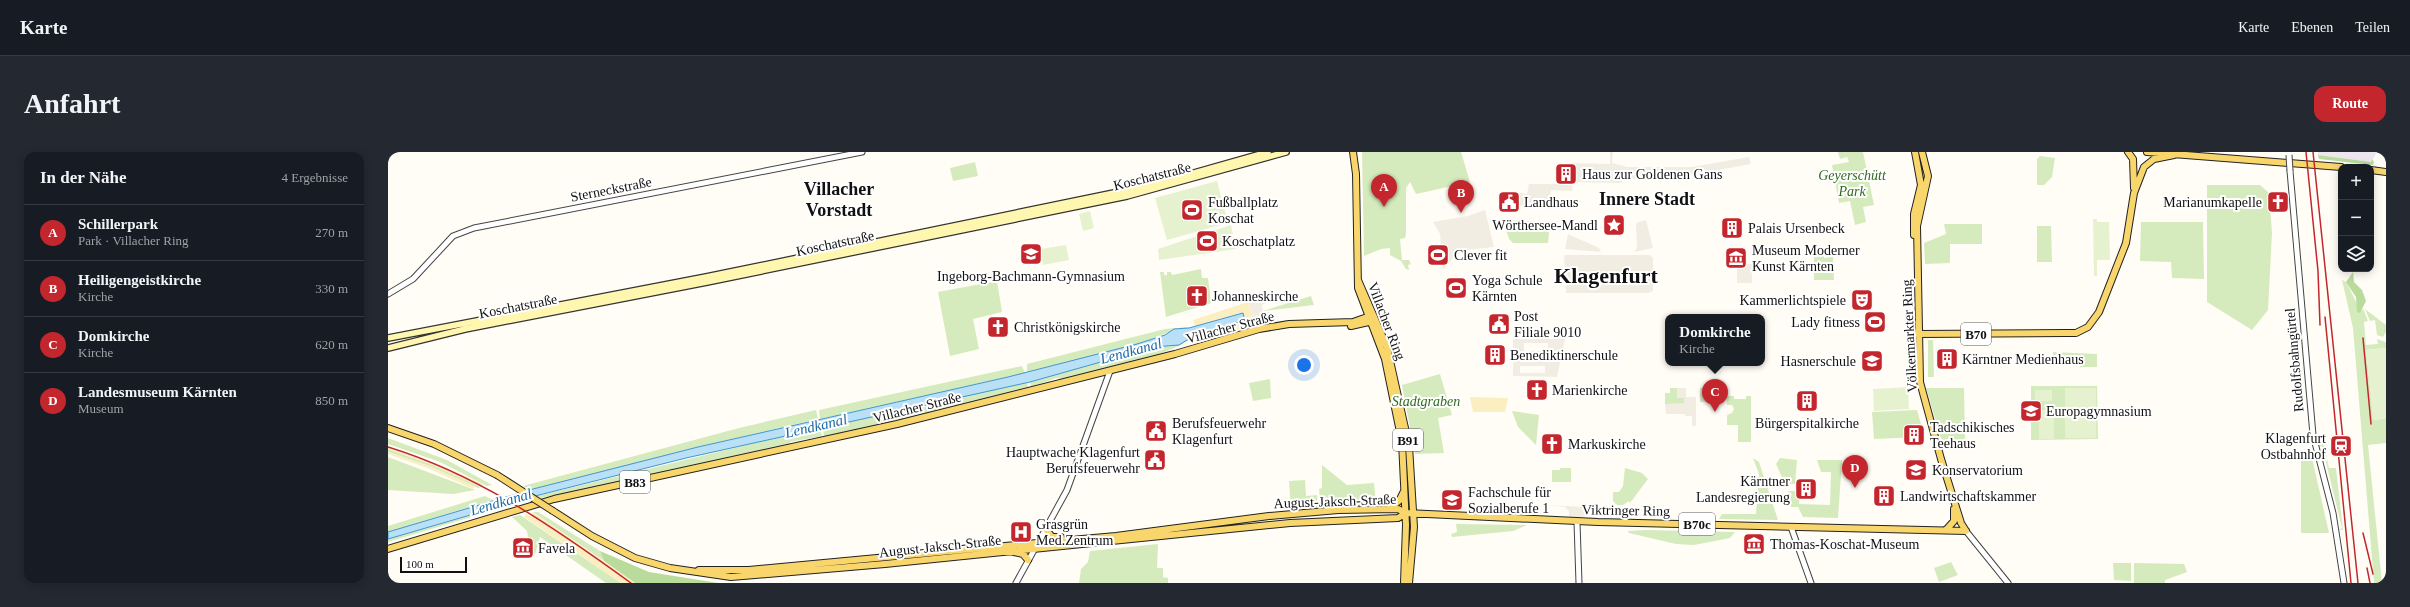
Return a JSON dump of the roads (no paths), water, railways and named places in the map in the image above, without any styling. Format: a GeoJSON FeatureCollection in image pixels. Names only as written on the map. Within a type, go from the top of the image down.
{"type":"FeatureCollection","features":[{"type":"Feature","properties":{"kind":"main road","name":"Koschatstraße"},"geometry":{"type":"LineString","coordinates":[[388,338],[706,277],[1111,196],[1268,152]]}},
{"type":"Feature","properties":{"kind":"main road","name":"Koschatstraße"},"geometry":{"type":"LineString","coordinates":[[391,348],[504,321],[707,282],[1111,196],[1286,152]]}},
{"type":"Feature","properties":{"kind":"main road","name":"Villacher Ring"},"geometry":{"type":"LineString","coordinates":[[1353,152],[1356,174],[1358,279],[1360,295],[1387,347],[1411,459],[1413,513]]}},
{"type":"Feature","properties":{"kind":"main road"},"geometry":{"type":"LineString","coordinates":[[1915,152],[1921,185],[1918,208]]}},
{"type":"Feature","properties":{"kind":"main road"},"geometry":{"type":"LineString","coordinates":[[1918,163],[1922,152]]}},
{"type":"Feature","properties":{"kind":"main road"},"geometry":{"type":"LineString","coordinates":[[1918,208],[1928,176],[1922,152]]}},
{"type":"Feature","properties":{"kind":"main road"},"geometry":{"type":"LineString","coordinates":[[2128,152],[2134,164],[2134,193]]}},
{"type":"Feature","properties":{"kind":"main road","name":"B70"},"geometry":{"type":"LineString","coordinates":[[2148,152],[2338,167]]}},
{"type":"Feature","properties":{"kind":"main road","name":"B70"},"geometry":{"type":"LineString","coordinates":[[1918,334],[2076,333],[2088,328],[2100,312],[2126,243],[2134,193],[2140,174],[2148,162],[2160,157],[2174,155]]}},
{"type":"Feature","properties":{"kind":"main road"},"geometry":{"type":"LineString","coordinates":[[2374,170],[2386,172]]}},
{"type":"Feature","properties":{"kind":"main road","name":"Völkermarkter Ring"},"geometry":{"type":"LineString","coordinates":[[1918,208],[1913,227],[1917,252],[1919,360],[1923,395],[1953,498],[1961,522],[1966,531]]}},
{"type":"Feature","properties":{"kind":"main road","name":"Villacher Ring"},"geometry":{"type":"LineString","coordinates":[[1372,318],[1382,348],[1394,398],[1402,442],[1406,513]]}},
{"type":"Feature","properties":{"kind":"main road","name":"Villacher Straße"},"geometry":{"type":"LineString","coordinates":[[1336,324],[1372,318]]}},
{"type":"Feature","properties":{"kind":"main road","name":"Villacher Straße"},"geometry":{"type":"LineString","coordinates":[[388,549],[561,497],[797,448],[1110,371],[1265,328],[1289,324],[1336,324],[1350,326],[1372,318]]}},
{"type":"Feature","properties":{"kind":"main road"},"geometry":{"type":"LineString","coordinates":[[424,331],[428,338]]}},
{"type":"Feature","properties":{"kind":"main road"},"geometry":{"type":"LineString","coordinates":[[391,348],[396,336]]}},
{"type":"Feature","properties":{"kind":"main road"},"geometry":{"type":"LineString","coordinates":[[388,428],[434,444],[497,475],[617,550],[654,564],[683,570]]}},
{"type":"Feature","properties":{"kind":"main road"},"geometry":{"type":"LineString","coordinates":[[1388,509],[1399,501],[1404,490]]}},
{"type":"Feature","properties":{"kind":"main road"},"geometry":{"type":"LineString","coordinates":[[1946,530],[1954,518],[1953,498]]}},
{"type":"Feature","properties":{"kind":"main road","name":"August-Jaksch-Straße"},"geometry":{"type":"LineString","coordinates":[[683,570],[731,577],[1009,551],[1035,546],[1072,540],[1269,516],[1388,509],[1403,510],[1406,513],[1403,517],[1398,518],[1290,523],[1035,546],[749,570],[683,570]]}},
{"type":"Feature","properties":{"kind":"main road","name":"Viktringer Ring"},"geometry":{"type":"LineString","coordinates":[[1406,513],[1577,522],[1966,531]]}},
{"type":"Feature","properties":{"kind":"main road","name":"B91"},"geometry":{"type":"LineString","coordinates":[[1404,583],[1406,561],[1406,513]]}},
{"type":"Feature","properties":{"kind":"main road","name":"B91"},"geometry":{"type":"LineString","coordinates":[[1409,583],[1413,559],[1413,513]]}},
{"type":"Feature","properties":{"kind":"main road"},"geometry":{"type":"LineString","coordinates":[[1045,528],[1052,537],[1072,540]]}},
{"type":"Feature","properties":{"kind":"main road"},"geometry":{"type":"LineString","coordinates":[[1009,551],[1023,554],[1028,560]]}},
{"type":"Feature","properties":{"kind":"street","name":"Sterneckstraße"},"geometry":{"type":"LineString","coordinates":[[388,294],[413,279],[453,236],[474,228],[862,152]]}},
{"type":"Feature","properties":{"kind":"street","name":"Rudolfsbahngürtel"},"geometry":{"type":"LineString","coordinates":[[2288,154],[2312,435],[2333,514],[2344,583]]}},
{"type":"Feature","properties":{"kind":"street"},"geometry":{"type":"LineString","coordinates":[[1016,583],[1067,490],[1110,371]]}},
{"type":"Feature","properties":{"kind":"street"},"geometry":{"type":"LineString","coordinates":[[1577,522],[1579,583]]}},
{"type":"Feature","properties":{"kind":"street"},"geometry":{"type":"LineString","coordinates":[[1791,527],[1811,583]]}},
{"type":"Feature","properties":{"kind":"street"},"geometry":{"type":"LineString","coordinates":[[1966,531],[2008,583]]}},
{"type":"Feature","properties":{"kind":"water","name":"Lendkanal"},"geometry":{"type":"Polygon","coordinates":[[[1243,313],[1245,320],[1192,337],[1179,345],[1154,347],[1030,382],[686,458],[539,495],[388,539],[388,532],[533,489],[698,447],[1008,377],[1137,344],[1165,335],[1174,329],[1189,328],[1243,313]]]}},
{"type":"Feature","properties":{"kind":"railway"},"geometry":{"type":"LineString","coordinates":[[2306,152],[2318,271],[2320,325]]}},
{"type":"Feature","properties":{"kind":"railway"},"geometry":{"type":"LineString","coordinates":[[2313,152],[2358,583]]}},
{"type":"Feature","properties":{"kind":"railway"},"geometry":{"type":"LineString","coordinates":[[2325,317],[2351,583]]}},
{"type":"Feature","properties":{"kind":"railway"},"geometry":{"type":"LineString","coordinates":[[2363,338],[2371,424]]}},
{"type":"Feature","properties":{"kind":"railway"},"geometry":{"type":"LineString","coordinates":[[388,447],[454,472],[485,488],[545,523],[631,583]]}},
{"type":"Feature","properties":{"kind":"railway"},"geometry":{"type":"LineString","coordinates":[[2363,533],[2373,574]]}},
{"type":"Feature","properties":{"kind":"railway"},"geometry":{"type":"LineString","coordinates":[[2367,568],[2370,583]]}},
{"type":"Feature","properties":{"kind":"place","name":"Haus zur Goldenen Gans"},"geometry":{"type":"Point","coordinates":[1566,174]}},
{"type":"Feature","properties":{"kind":"place","name":"Landhaus"},"geometry":{"type":"Point","coordinates":[1509,202]}},
{"type":"Feature","properties":{"kind":"place","name":"Marianumkapelle"},"geometry":{"type":"Point","coordinates":[2278,202]}},
{"type":"Feature","properties":{"kind":"place","name":"Schillerpark"},"geometry":{"type":"Point","coordinates":[1384,207]}},
{"type":"Feature","properties":{"kind":"place","name":"Fußballplatz Koschat"},"geometry":{"type":"Point","coordinates":[1192,210]}},
{"type":"Feature","properties":{"kind":"place","name":"Heiligengeistkirche"},"geometry":{"type":"Point","coordinates":[1461,213]}},
{"type":"Feature","properties":{"kind":"place","name":"Wörthersee-Mandl"},"geometry":{"type":"Point","coordinates":[1614,225]}},
{"type":"Feature","properties":{"kind":"place","name":"Palais Ursenbeck"},"geometry":{"type":"Point","coordinates":[1732,228]}},
{"type":"Feature","properties":{"kind":"place","name":"Koschatplatz"},"geometry":{"type":"Point","coordinates":[1207,241]}},
{"type":"Feature","properties":{"kind":"place","name":"Ingeborg-Bachmann-Gymnasium"},"geometry":{"type":"Point","coordinates":[1031,254]}},
{"type":"Feature","properties":{"kind":"place","name":"Clever fit"},"geometry":{"type":"Point","coordinates":[1438,255]}},
{"type":"Feature","properties":{"kind":"place","name":"Museum Moderner Kunst Kärnten"},"geometry":{"type":"Point","coordinates":[1736,258]}},
{"type":"Feature","properties":{"kind":"place","name":"Yoga Schule Kärnten"},"geometry":{"type":"Point","coordinates":[1456,288]}},
{"type":"Feature","properties":{"kind":"place","name":"Johanneskirche"},"geometry":{"type":"Point","coordinates":[1197,296]}},
{"type":"Feature","properties":{"kind":"place","name":"Kammerlichtspiele"},"geometry":{"type":"Point","coordinates":[1862,300]}},
{"type":"Feature","properties":{"kind":"place","name":"Lady fitness"},"geometry":{"type":"Point","coordinates":[1875,322]}},
{"type":"Feature","properties":{"kind":"place","name":"Post Filiale 9010"},"geometry":{"type":"Point","coordinates":[1499,324]}},
{"type":"Feature","properties":{"kind":"place","name":"Christkönigskirche"},"geometry":{"type":"Point","coordinates":[998,327]}},
{"type":"Feature","properties":{"kind":"place","name":"Benediktinerschule"},"geometry":{"type":"Point","coordinates":[1495,355]}},
{"type":"Feature","properties":{"kind":"place","name":"Kärntner Medienhaus"},"geometry":{"type":"Point","coordinates":[1947,359]}},
{"type":"Feature","properties":{"kind":"place","name":"Hasnerschule"},"geometry":{"type":"Point","coordinates":[1872,361]}},
{"type":"Feature","properties":{"kind":"place","name":"Marienkirche"},"geometry":{"type":"Point","coordinates":[1537,390]}},
{"type":"Feature","properties":{"kind":"place","name":"Bürgerspitalkirche"},"geometry":{"type":"Point","coordinates":[1807,401]}},
{"type":"Feature","properties":{"kind":"place","name":"Europagymnasium"},"geometry":{"type":"Point","coordinates":[2031,411]}},
{"type":"Feature","properties":{"kind":"place","name":"Domkirche"},"geometry":{"type":"Point","coordinates":[1715,412]}},
{"type":"Feature","properties":{"kind":"place","name":"Berufsfeuerwehr Klagenfurt"},"geometry":{"type":"Point","coordinates":[1156,431]}},
{"type":"Feature","properties":{"kind":"place","name":"Tadschikisches Teehaus"},"geometry":{"type":"Point","coordinates":[1914,435]}},
{"type":"Feature","properties":{"kind":"place","name":"Markuskirche"},"geometry":{"type":"Point","coordinates":[1552,444]}},
{"type":"Feature","properties":{"kind":"place","name":"Klagenfurt Ostbahnhof"},"geometry":{"type":"Point","coordinates":[2341,446]}},
{"type":"Feature","properties":{"kind":"place","name":"Hauptwache Klagenfurt Berufsfeuerwehr"},"geometry":{"type":"Point","coordinates":[1155,460]}},
{"type":"Feature","properties":{"kind":"place","name":"Konservatorium"},"geometry":{"type":"Point","coordinates":[1916,470]}},
{"type":"Feature","properties":{"kind":"place","name":"Landesmuseum Kärnten"},"geometry":{"type":"Point","coordinates":[1855,488]}},
{"type":"Feature","properties":{"kind":"place","name":"Kärntner Landesregierung"},"geometry":{"type":"Point","coordinates":[1806,489]}},
{"type":"Feature","properties":{"kind":"place","name":"Landwirtschaftskammer"},"geometry":{"type":"Point","coordinates":[1884,496]}},
{"type":"Feature","properties":{"kind":"place","name":"Fachschule für Sozialberufe 1"},"geometry":{"type":"Point","coordinates":[1452,500]}},
{"type":"Feature","properties":{"kind":"place","name":"Grasgrün Med.Zentrum"},"geometry":{"type":"Point","coordinates":[1021,532]}},
{"type":"Feature","properties":{"kind":"place","name":"Thomas-Koschat-Museum"},"geometry":{"type":"Point","coordinates":[1754,544]}},
{"type":"Feature","properties":{"kind":"place","name":"Favela"},"geometry":{"type":"Point","coordinates":[523,548]}},
{"type":"Feature","properties":{"kind":"district","name":"Villacher Vorstadt"},"geometry":{"type":"Point","coordinates":[839,199]}},
{"type":"Feature","properties":{"kind":"district","name":"Innere Stadt"},"geometry":{"type":"Point","coordinates":[1647,199]}},
{"type":"Feature","properties":{"kind":"district","name":"Klagenfurt"},"geometry":{"type":"Point","coordinates":[1606,275]}},
{"type":"Feature","properties":{"kind":"park label","name":"Geyerschütt Park"},"geometry":{"type":"Point","coordinates":[1852,184]}},
{"type":"Feature","properties":{"kind":"park label","name":"Stadtgraben"},"geometry":{"type":"Point","coordinates":[1426,401]}}]}
